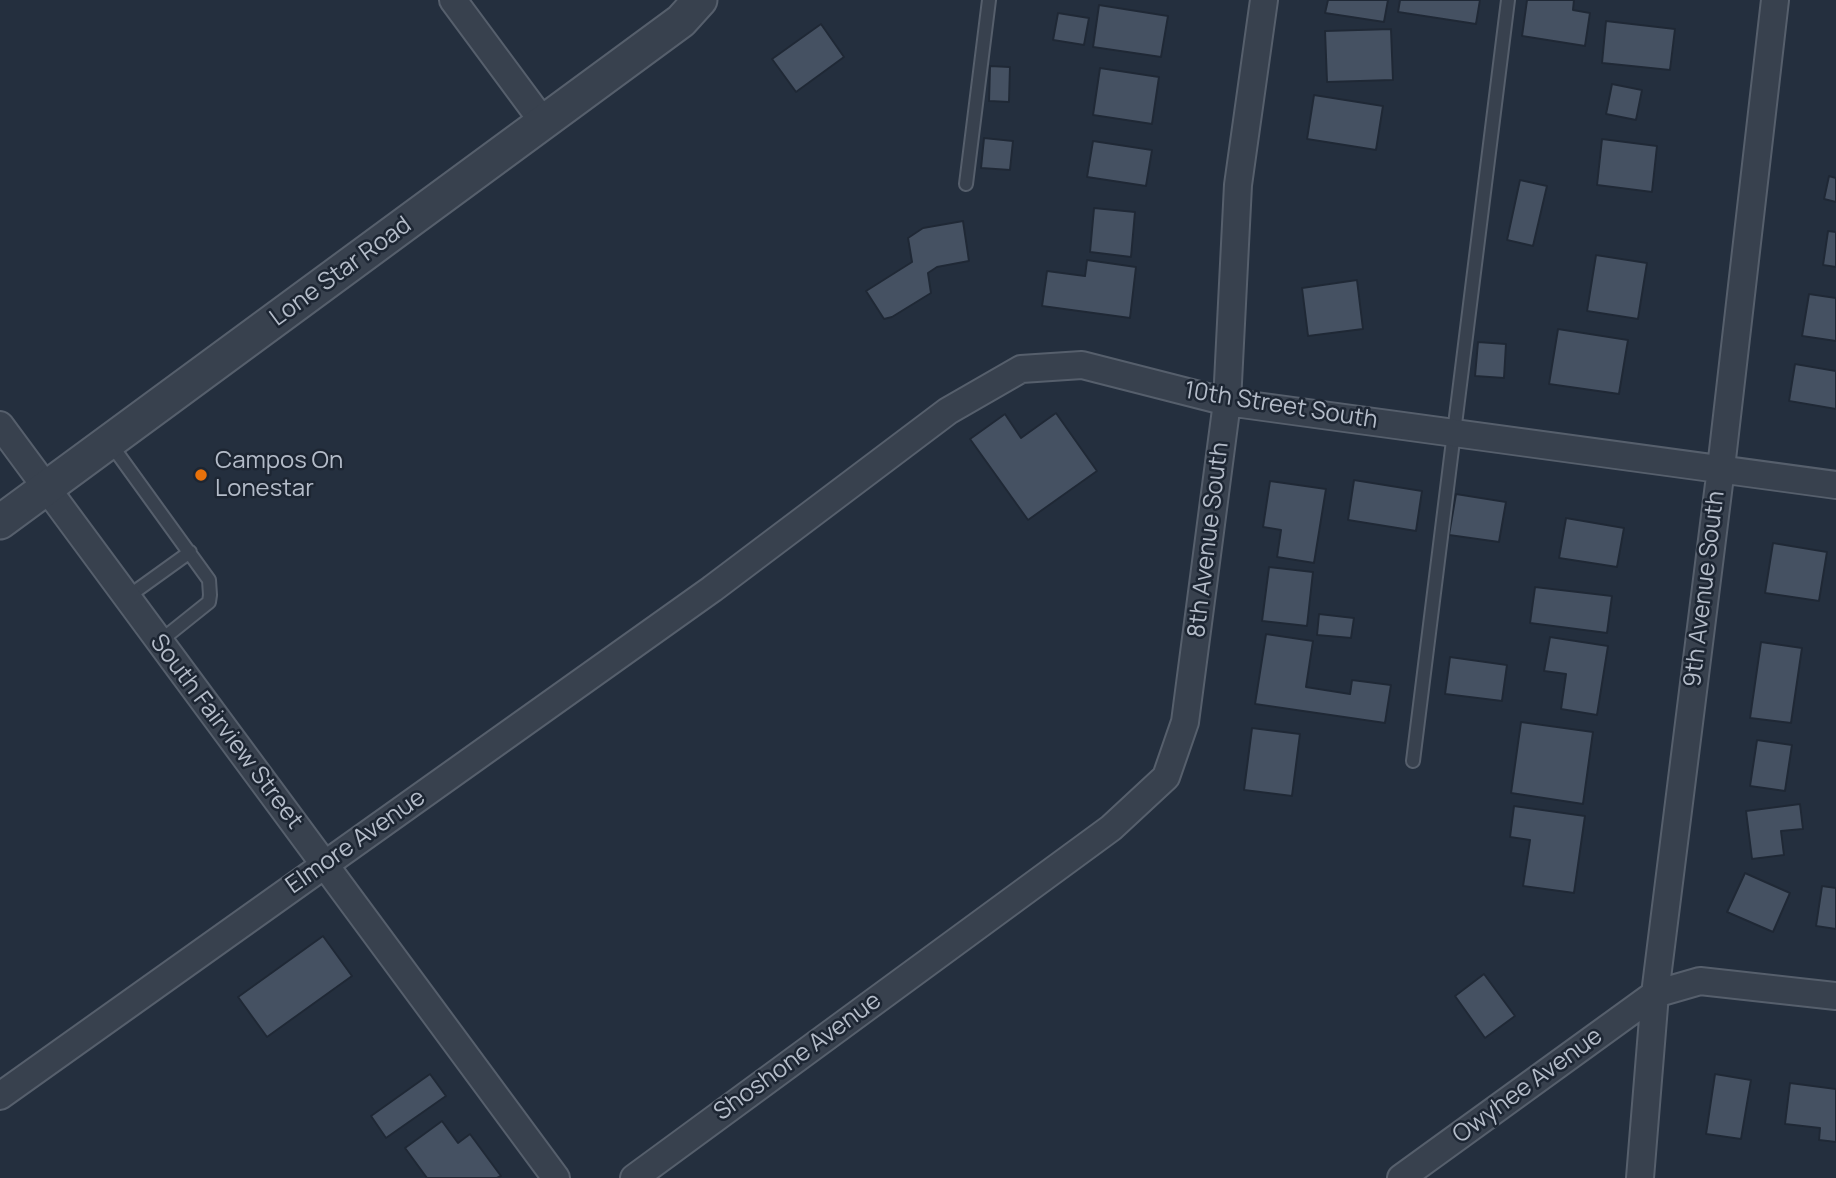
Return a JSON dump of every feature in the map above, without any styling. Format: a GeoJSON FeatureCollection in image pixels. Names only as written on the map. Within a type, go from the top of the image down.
{"type":"FeatureCollection","features":[{"type":"Feature","properties":{"kind":"street"},"geometry":{"type":"LineString","coordinates":[[453,0],[544,123]]}},
{"type":"Feature","properties":{"kind":"street","name":"8th Avenue South"},"geometry":{"type":"LineString","coordinates":[[962,936],[1111,828],[1166,777],[1185,722],[1227,402],[1238,185],[1264,0]]}},
{"type":"Feature","properties":{"kind":"street","name":"9th Avenue South"},"geometry":{"type":"LineString","coordinates":[[1640,1178],[1655,994],[1721,468],[1775,0]]}},
{"type":"Feature","properties":{"kind":"street","name":"Lone Star Road"},"geometry":{"type":"LineString","coordinates":[[0,522],[544,123],[690,11]]}},
{"type":"Feature","properties":{"kind":"street","name":"10th Street South"},"geometry":{"type":"LineString","coordinates":[[712,589],[948,411],[1021,369],[1082,365],[1227,402],[1836,485]]}},
{"type":"Feature","properties":{"kind":"street","name":"South Fairview Street"},"geometry":{"type":"LineString","coordinates":[[0,425],[556,1178]]}},
{"type":"Feature","properties":{"kind":"street","name":"Elmore Avenue"},"geometry":{"type":"LineString","coordinates":[[0,1096],[712,589]]}},
{"type":"Feature","properties":{"kind":"street","name":"Shoshone Avenue"},"geometry":{"type":"LineString","coordinates":[[634,1178],[962,936]]}},
{"type":"Feature","properties":{"kind":"street","name":"Owyhee Avenue"},"geometry":{"type":"LineString","coordinates":[[1401,1178],[1655,994],[1700,981],[1836,996]]}},
{"type":"Feature","properties":{"kind":"lane"},"geometry":{"type":"LineString","coordinates":[[966,184],[989,0]]}},
{"type":"Feature","properties":{"kind":"lane"},"geometry":{"type":"LineString","coordinates":[[1413,761],[1508,0]]}},
{"type":"Feature","properties":{"kind":"lane"},"geometry":{"type":"LineString","coordinates":[[109,442],[209,580],[209,602],[159,642]]}},
{"type":"Feature","properties":{"kind":"lane"},"geometry":{"type":"LineString","coordinates":[[126,598],[190,552]]}},
{"type":"Feature","properties":{"kind":"building"},"geometry":{"type":"Polygon","coordinates":[[[1328,0],[1388,0],[1384,22],[1325,13],[1328,0]]]}},
{"type":"Feature","properties":{"kind":"building"},"geometry":{"type":"Polygon","coordinates":[[[1400,0],[1480,0],[1476,24],[1398,12],[1400,0]]]}},
{"type":"Feature","properties":{"kind":"building"},"geometry":{"type":"Polygon","coordinates":[[[1527,0],[1574,0],[1573,10],[1590,13],[1585,46],[1522,36],[1527,0]]]}},
{"type":"Feature","properties":{"kind":"building"},"geometry":{"type":"Polygon","coordinates":[[[1099,5],[1168,16],[1161,57],[1093,47],[1099,5]]]}},
{"type":"Feature","properties":{"kind":"building"},"geometry":{"type":"Polygon","coordinates":[[[1058,13],[1089,18],[1084,45],[1053,40],[1058,13]]]}},
{"type":"Feature","properties":{"kind":"building"},"geometry":{"type":"Polygon","coordinates":[[[1606,21],[1675,29],[1670,70],[1602,63],[1606,21]]]}},
{"type":"Feature","properties":{"kind":"building"},"geometry":{"type":"Polygon","coordinates":[[[821,24],[844,57],[796,92],[772,59],[821,24]]]}},
{"type":"Feature","properties":{"kind":"building"},"geometry":{"type":"Polygon","coordinates":[[[1391,29],[1393,80],[1327,82],[1325,31],[1391,29]]]}},
{"type":"Feature","properties":{"kind":"building"},"geometry":{"type":"Polygon","coordinates":[[[990,66],[1010,67],[1009,102],[989,101],[990,66]]]}},
{"type":"Feature","properties":{"kind":"building"},"geometry":{"type":"Polygon","coordinates":[[[1100,68],[1159,77],[1152,124],[1093,115],[1100,68]]]}},
{"type":"Feature","properties":{"kind":"building"},"geometry":{"type":"Polygon","coordinates":[[[1612,84],[1642,90],[1636,120],[1606,114],[1612,84]]]}},
{"type":"Feature","properties":{"kind":"building"},"geometry":{"type":"Polygon","coordinates":[[[1314,95],[1383,106],[1376,150],[1307,139],[1314,95]]]}},
{"type":"Feature","properties":{"kind":"building"},"geometry":{"type":"Polygon","coordinates":[[[984,138],[1013,141],[1010,170],[981,168],[984,138]]]}},
{"type":"Feature","properties":{"kind":"building"},"geometry":{"type":"Polygon","coordinates":[[[1602,139],[1657,146],[1652,192],[1597,185],[1602,139]]]}},
{"type":"Feature","properties":{"kind":"building"},"geometry":{"type":"Polygon","coordinates":[[[1093,141],[1152,150],[1146,186],[1087,177],[1093,141]]]}},
{"type":"Feature","properties":{"kind":"building"},"geometry":{"type":"Polygon","coordinates":[[[1829,176],[1836,178],[1836,202],[1824,199],[1829,176]]]}},
{"type":"Feature","properties":{"kind":"building"},"geometry":{"type":"Polygon","coordinates":[[[1520,180],[1547,186],[1533,246],[1507,240],[1520,180]]]}},
{"type":"Feature","properties":{"kind":"building"},"geometry":{"type":"Polygon","coordinates":[[[1094,208],[1135,212],[1131,257],[1090,252],[1094,208]]]}},
{"type":"Feature","properties":{"kind":"building"},"geometry":{"type":"Polygon","coordinates":[[[963,221],[969,261],[937,267],[928,273],[931,293],[892,317],[884,319],[866,291],[912,262],[908,238],[923,228],[963,221]]]}},
{"type":"Feature","properties":{"kind":"building"},"geometry":{"type":"Polygon","coordinates":[[[1828,231],[1836,232],[1836,267],[1823,265],[1828,231]]]}},
{"type":"Feature","properties":{"kind":"building"},"geometry":{"type":"Polygon","coordinates":[[[1596,255],[1647,263],[1638,319],[1587,311],[1596,255]]]}},
{"type":"Feature","properties":{"kind":"building"},"geometry":{"type":"Polygon","coordinates":[[[1087,260],[1136,267],[1130,318],[1042,306],[1047,271],[1085,276],[1087,260]]]}},
{"type":"Feature","properties":{"kind":"building"},"geometry":{"type":"Polygon","coordinates":[[[1357,280],[1363,329],[1308,336],[1302,288],[1357,280]]]}},
{"type":"Feature","properties":{"kind":"building"},"geometry":{"type":"Polygon","coordinates":[[[1809,294],[1836,298],[1836,341],[1802,336],[1809,294]]]}},
{"type":"Feature","properties":{"kind":"building"},"geometry":{"type":"Polygon","coordinates":[[[1558,329],[1628,340],[1619,394],[1549,384],[1558,329]]]}},
{"type":"Feature","properties":{"kind":"building"},"geometry":{"type":"Polygon","coordinates":[[[1478,342],[1506,344],[1504,378],[1475,376],[1478,342]]]}},
{"type":"Feature","properties":{"kind":"building"},"geometry":{"type":"Polygon","coordinates":[[[1795,364],[1836,371],[1836,409],[1789,401],[1795,364]]]}},
{"type":"Feature","properties":{"kind":"building"},"geometry":{"type":"Polygon","coordinates":[[[1056,413],[1097,471],[1028,520],[970,439],[1005,414],[1021,438],[1056,413]]]}},
{"type":"Feature","properties":{"kind":"building"},"geometry":{"type":"Polygon","coordinates":[[[1354,480],[1422,491],[1416,531],[1348,520],[1354,480]]]}},
{"type":"Feature","properties":{"kind":"building"},"geometry":{"type":"Polygon","coordinates":[[[1270,481],[1326,489],[1314,563],[1277,557],[1281,530],[1263,527],[1270,481]]]}},
{"type":"Feature","properties":{"kind":"building"},"geometry":{"type":"Polygon","coordinates":[[[1456,494],[1506,502],[1499,542],[1449,535],[1456,494]]]}},
{"type":"Feature","properties":{"kind":"building"},"geometry":{"type":"Polygon","coordinates":[[[1566,518],[1624,528],[1617,567],[1559,558],[1566,518]]]}},
{"type":"Feature","properties":{"kind":"building"},"geometry":{"type":"Polygon","coordinates":[[[1773,543],[1827,552],[1819,601],[1765,593],[1773,543]]]}},
{"type":"Feature","properties":{"kind":"building"},"geometry":{"type":"Polygon","coordinates":[[[1269,567],[1313,572],[1307,626],[1262,621],[1269,567]]]}},
{"type":"Feature","properties":{"kind":"building"},"geometry":{"type":"Polygon","coordinates":[[[1535,587],[1612,596],[1607,633],[1530,623],[1535,587]]]}},
{"type":"Feature","properties":{"kind":"building"},"geometry":{"type":"Polygon","coordinates":[[[1319,614],[1354,618],[1351,638],[1317,635],[1319,614]]]}},
{"type":"Feature","properties":{"kind":"building"},"geometry":{"type":"Polygon","coordinates":[[[1266,634],[1313,641],[1306,687],[1350,694],[1352,680],[1391,685],[1385,723],[1255,704],[1266,634]]]}},
{"type":"Feature","properties":{"kind":"building"},"geometry":{"type":"Polygon","coordinates":[[[1550,637],[1608,646],[1597,715],[1561,709],[1566,674],[1544,671],[1550,637]]]}},
{"type":"Feature","properties":{"kind":"building"},"geometry":{"type":"Polygon","coordinates":[[[1761,642],[1802,648],[1791,723],[1750,718],[1761,642]]]}},
{"type":"Feature","properties":{"kind":"building"},"geometry":{"type":"Polygon","coordinates":[[[1450,657],[1507,665],[1502,701],[1445,694],[1450,657]]]}},
{"type":"Feature","properties":{"kind":"building"},"geometry":{"type":"Polygon","coordinates":[[[1521,722],[1593,732],[1583,804],[1511,793],[1521,722]]]}},
{"type":"Feature","properties":{"kind":"building"},"geometry":{"type":"Polygon","coordinates":[[[1252,728],[1300,734],[1292,796],[1244,790],[1252,728]]]}},
{"type":"Feature","properties":{"kind":"building"},"geometry":{"type":"Polygon","coordinates":[[[1757,740],[1792,745],[1785,791],[1750,786],[1757,740]]]}},
{"type":"Feature","properties":{"kind":"building"},"geometry":{"type":"Polygon","coordinates":[[[1800,804],[1803,829],[1781,831],[1784,855],[1752,859],[1746,811],[1800,804]]]}},
{"type":"Feature","properties":{"kind":"building"},"geometry":{"type":"Polygon","coordinates":[[[1514,806],[1585,816],[1574,893],[1523,886],[1530,840],[1510,837],[1514,806]]]}},
{"type":"Feature","properties":{"kind":"building"},"geometry":{"type":"Polygon","coordinates":[[[1745,873],[1790,893],[1773,932],[1727,912],[1745,873]]]}},
{"type":"Feature","properties":{"kind":"building"},"geometry":{"type":"Polygon","coordinates":[[[1822,886],[1836,888],[1836,929],[1816,926],[1822,886]]]}},
{"type":"Feature","properties":{"kind":"building"},"geometry":{"type":"Polygon","coordinates":[[[323,936],[352,976],[267,1037],[238,997],[323,936]]]}},
{"type":"Feature","properties":{"kind":"building"},"geometry":{"type":"Polygon","coordinates":[[[1484,974],[1515,1016],[1485,1038],[1455,996],[1484,974]]]}},
{"type":"Feature","properties":{"kind":"building"},"geometry":{"type":"Polygon","coordinates":[[[430,1074],[446,1096],[386,1138],[371,1116],[430,1074]]]}},
{"type":"Feature","properties":{"kind":"building"},"geometry":{"type":"Polygon","coordinates":[[[1715,1074],[1751,1080],[1741,1139],[1706,1134],[1715,1074]]]}},
{"type":"Feature","properties":{"kind":"building"},"geometry":{"type":"Polygon","coordinates":[[[1790,1083],[1836,1089],[1836,1142],[1819,1140],[1820,1128],[1785,1124],[1790,1083]]]}},
{"type":"Feature","properties":{"kind":"building"},"geometry":{"type":"Polygon","coordinates":[[[442,1121],[458,1143],[470,1134],[501,1176],[427,1178],[405,1148],[442,1121]]]}},
{"type":"Feature","properties":{"kind":"place","name":"Campos On Lonestar"},"geometry":{"type":"Point","coordinates":[201,475]}}]}
